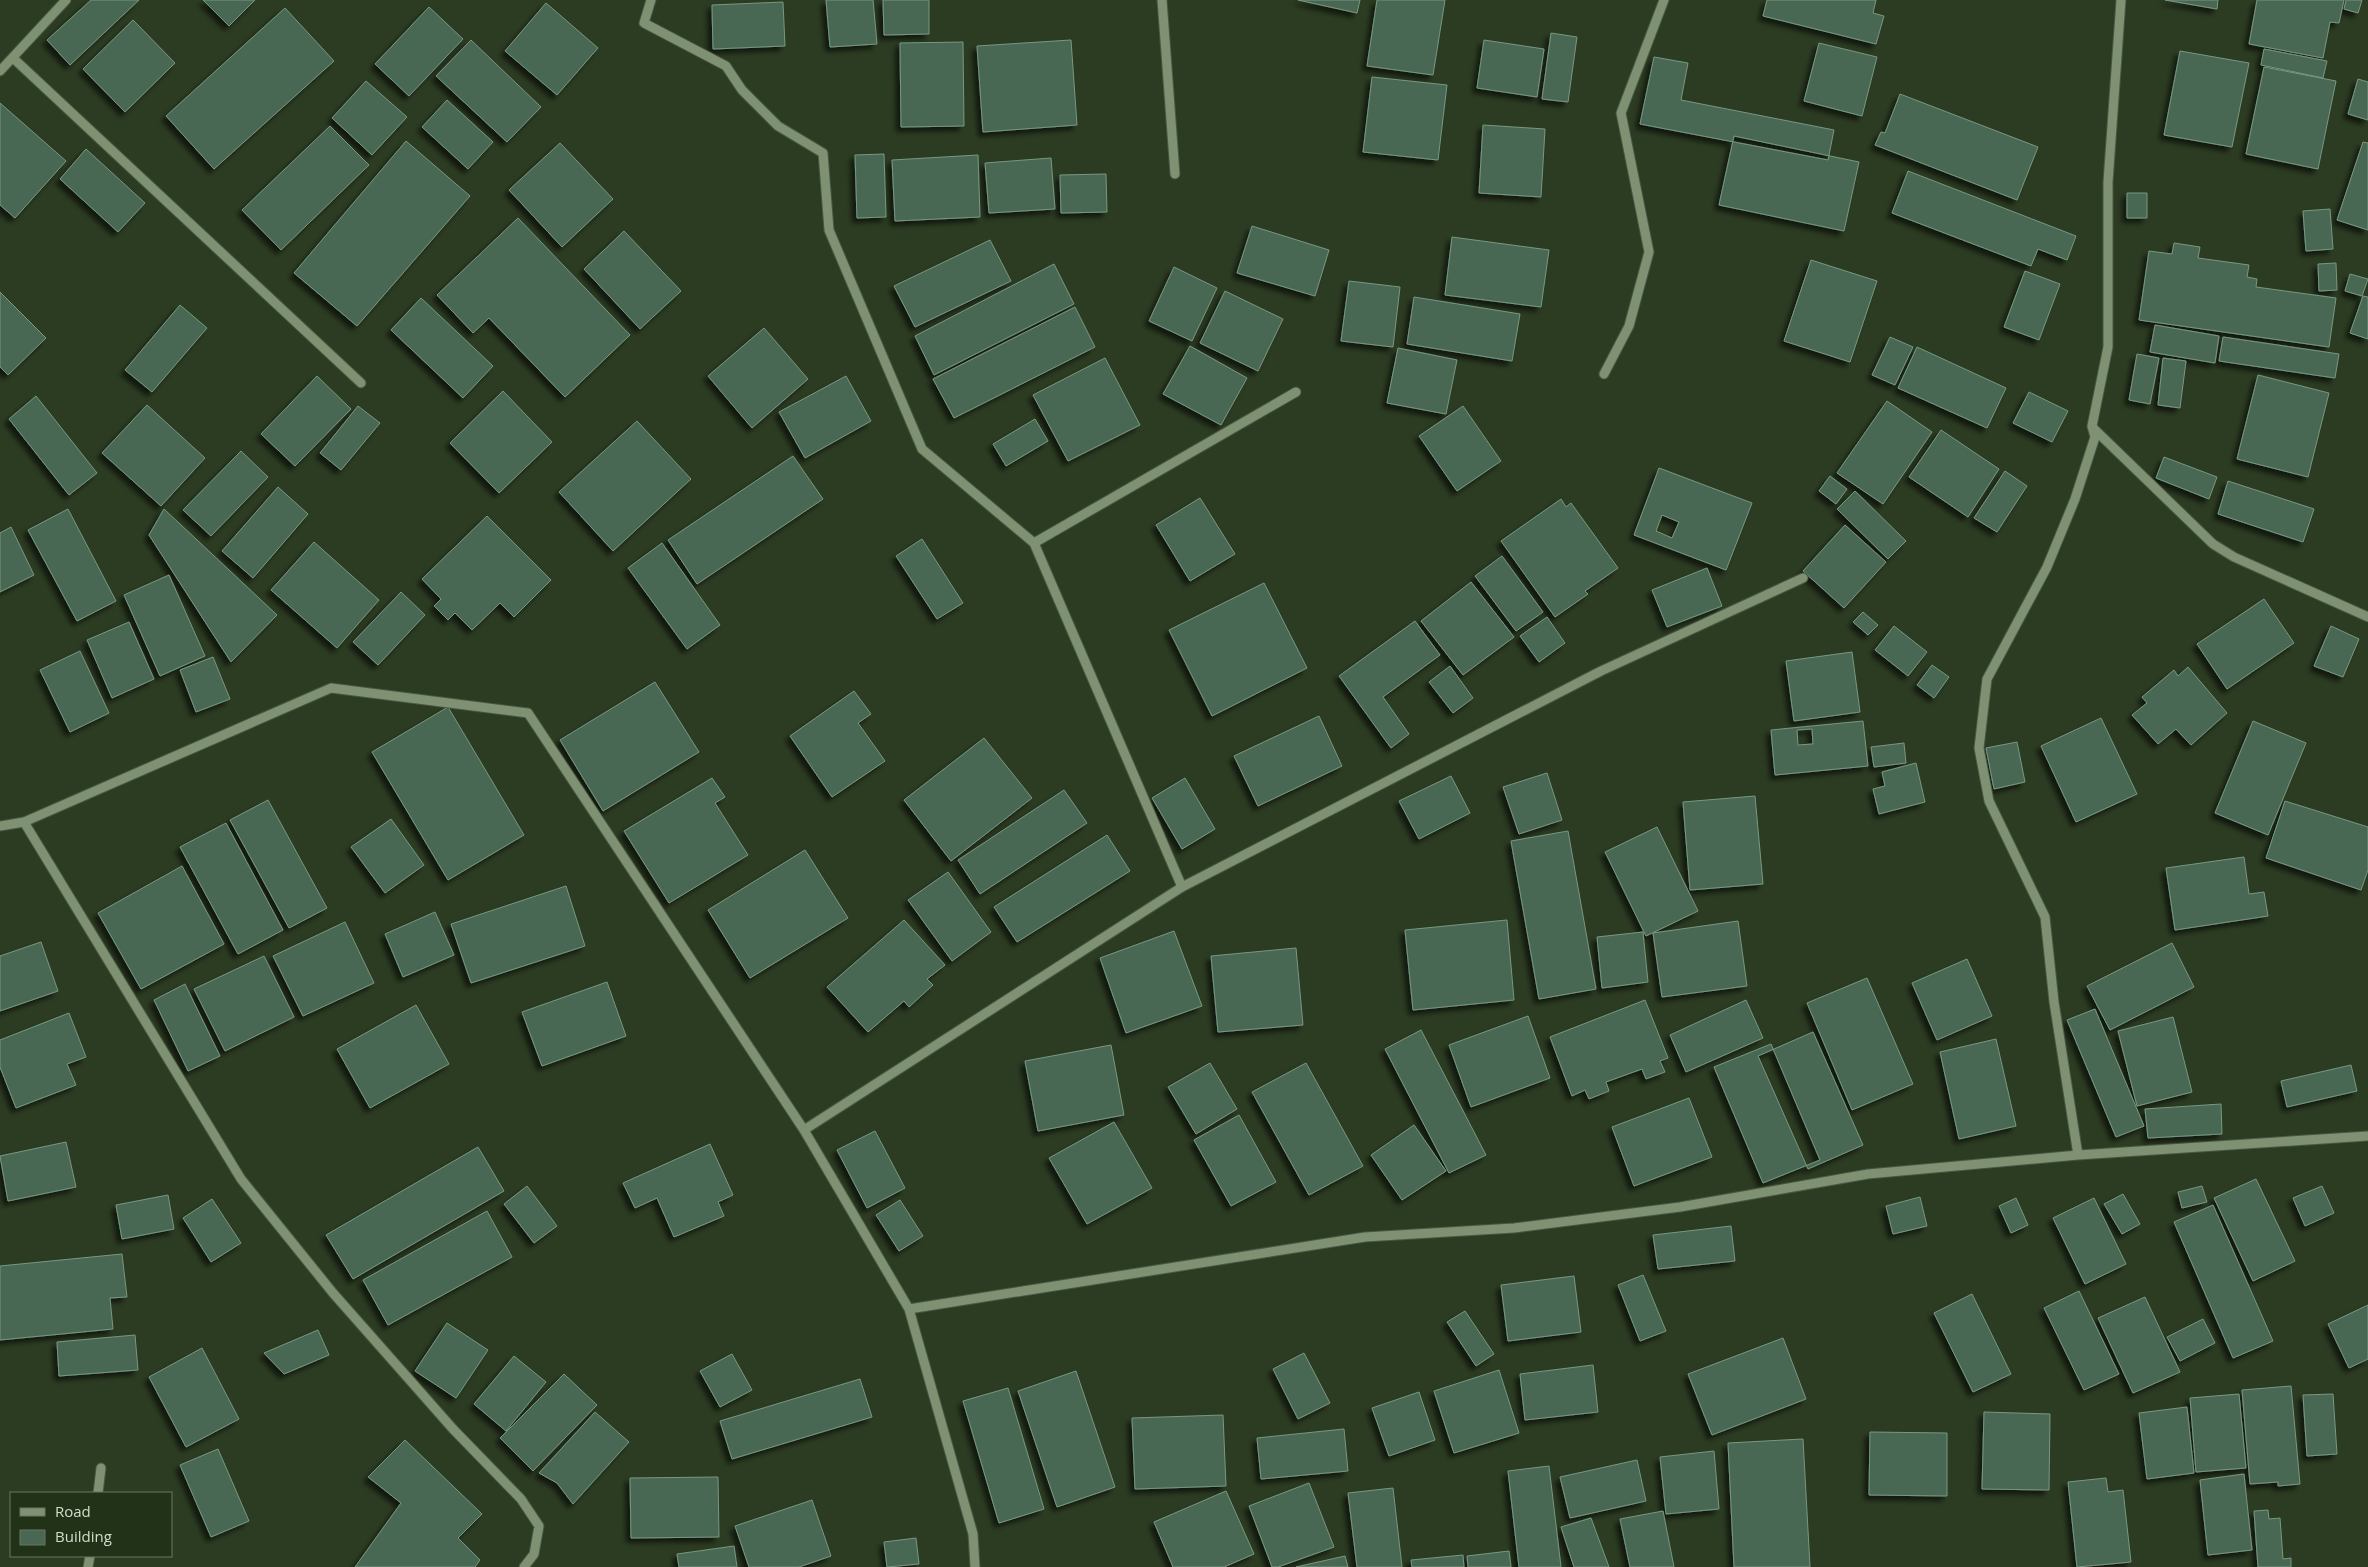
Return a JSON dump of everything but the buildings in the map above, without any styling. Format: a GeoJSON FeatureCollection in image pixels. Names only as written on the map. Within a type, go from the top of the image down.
{"type":"FeatureCollection","features":[{"type":"Feature","properties":{"kind":"street"},"geometry":{"type":"LineString","coordinates":[[0,71],[66,0]]}},
{"type":"Feature","properties":{"kind":"street"},"geometry":{"type":"LineString","coordinates":[[652,0],[644,23],[726,66],[742,90],[778,126],[823,153],[829,230],[922,449],[1034,543],[1182,887]]}},
{"type":"Feature","properties":{"kind":"street"},"geometry":{"type":"LineString","coordinates":[[1162,0],[1176,174]]}},
{"type":"Feature","properties":{"kind":"street"},"geometry":{"type":"LineString","coordinates":[[1604,374],[1629,326],[1649,252],[1621,113],[1664,0]]}},
{"type":"Feature","properties":{"kind":"street"},"geometry":{"type":"LineString","coordinates":[[2078,1155],[2054,1002],[2044,917],[1989,801],[1979,748],[1987,679],[2048,567],[2075,499],[2095,437],[2092,426],[2108,347],[2108,182],[2121,0]]}},
{"type":"Feature","properties":{"kind":"street"},"geometry":{"type":"LineString","coordinates":[[13,58],[361,383]]}},
{"type":"Feature","properties":{"kind":"street"},"geometry":{"type":"LineString","coordinates":[[1034,543],[1296,392]]}},
{"type":"Feature","properties":{"kind":"street"},"geometry":{"type":"LineString","coordinates":[[2092,426],[2213,544],[2234,557],[2368,617]]}},
{"type":"Feature","properties":{"kind":"street"},"geometry":{"type":"LineString","coordinates":[[804,1130],[1182,887],[1602,671],[1803,578]]}},
{"type":"Feature","properties":{"kind":"street"},"geometry":{"type":"LineString","coordinates":[[0,826],[24,822],[331,688],[528,713],[804,1130],[909,1309],[973,1534],[975,1567]]}},
{"type":"Feature","properties":{"kind":"street"},"geometry":{"type":"LineString","coordinates":[[24,822],[241,1179],[333,1293],[453,1429],[521,1499],[539,1526],[534,1554],[524,1567]]}},
{"type":"Feature","properties":{"kind":"street"},"geometry":{"type":"LineString","coordinates":[[909,1309],[1366,1237],[1514,1228],[1680,1207],[1868,1174],[2078,1155],[2368,1136]]}},
{"type":"Feature","properties":{"kind":"street"},"geometry":{"type":"LineString","coordinates":[[98,1492],[101,1468]]}}]}
